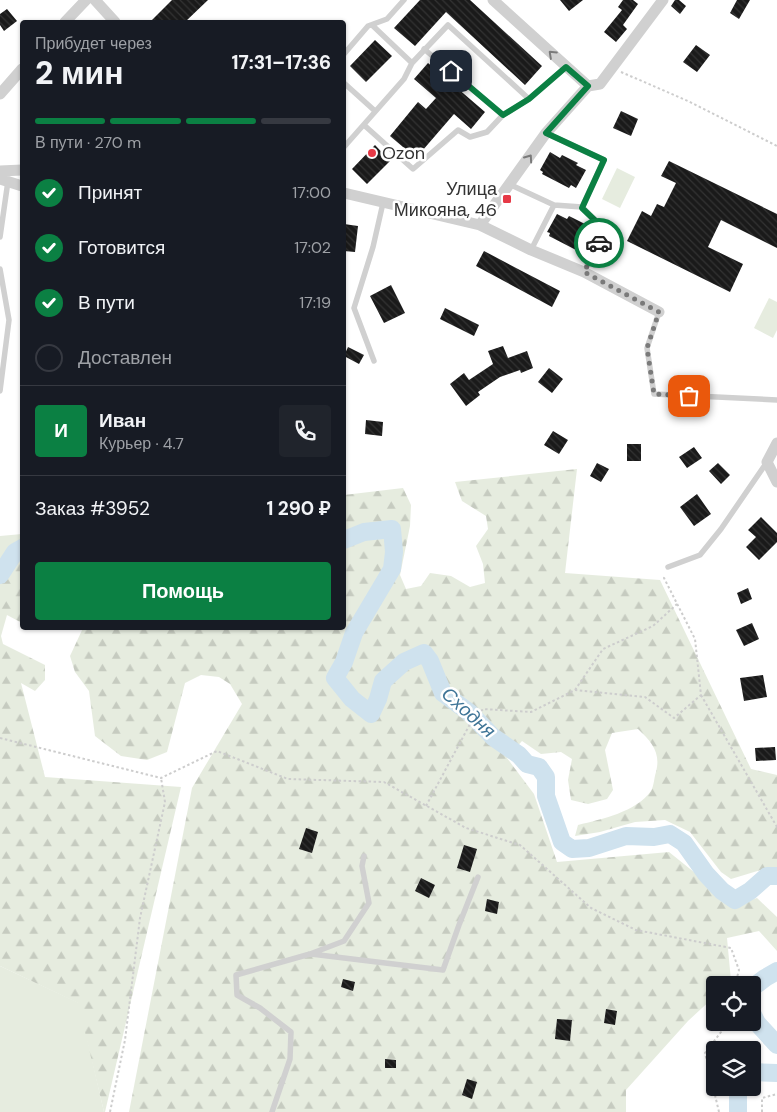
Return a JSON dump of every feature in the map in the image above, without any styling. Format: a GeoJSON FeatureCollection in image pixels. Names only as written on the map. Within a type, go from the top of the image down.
{"type":"FeatureCollection","features":[{"type":"Feature","properties":{"kind":"street"},"geometry":{"type":"LineString","coordinates":[[67,20],[86,0]]}},
{"type":"Feature","properties":{"kind":"street"},"geometry":{"type":"LineString","coordinates":[[95,0],[112,20]]}},
{"type":"Feature","properties":{"kind":"street"},"geometry":{"type":"LineString","coordinates":[[480,225],[511,185],[546,133],[588,86],[600,84],[663,0]]}},
{"type":"Feature","properties":{"kind":"street"},"geometry":{"type":"LineString","coordinates":[[498,1],[588,86]]}},
{"type":"Feature","properties":{"kind":"street"},"geometry":{"type":"LineString","coordinates":[[0,94],[20,71]]}},
{"type":"Feature","properties":{"kind":"street"},"geometry":{"type":"LineString","coordinates":[[0,170],[20,170]]}},
{"type":"Feature","properties":{"kind":"street"},"geometry":{"type":"LineString","coordinates":[[4,180],[20,185]]}},
{"type":"Feature","properties":{"kind":"street"},"geometry":{"type":"LineString","coordinates":[[346,194],[480,225],[584,272],[659,312]]}},
{"type":"Feature","properties":{"kind":"street"},"geometry":{"type":"LineString","coordinates":[[777,443],[767,462],[777,482]]}},
{"type":"Feature","properties":{"kind":"lane"},"geometry":{"type":"LineString","coordinates":[[346,52],[368,26],[386,20],[404,0]]}},
{"type":"Feature","properties":{"kind":"lane"},"geometry":{"type":"LineString","coordinates":[[372,25],[412,63]]}},
{"type":"Feature","properties":{"kind":"lane"},"geometry":{"type":"LineString","coordinates":[[346,145],[404,79],[412,63],[448,25],[529,99]]}},
{"type":"Feature","properties":{"kind":"lane"},"geometry":{"type":"LineString","coordinates":[[424,50],[503,115]]}},
{"type":"Feature","properties":{"kind":"lane"},"geometry":{"type":"LineString","coordinates":[[364,125],[413,170],[458,130],[470,137],[486,132],[503,115],[529,99],[566,67]]}},
{"type":"Feature","properties":{"kind":"lane"},"geometry":{"type":"LineString","coordinates":[[346,84],[375,111]]}},
{"type":"Feature","properties":{"kind":"lane"},"geometry":{"type":"LineString","coordinates":[[546,133],[604,160],[582,208]]}},
{"type":"Feature","properties":{"kind":"lane"},"geometry":{"type":"LineString","coordinates":[[0,237],[4,180]]}},
{"type":"Feature","properties":{"kind":"lane"},"geometry":{"type":"LineString","coordinates":[[511,185],[554,205],[582,208],[605,230],[584,272]]}},
{"type":"Feature","properties":{"kind":"lane"},"geometry":{"type":"LineString","coordinates":[[374,361],[354,308],[373,247],[383,203]]}},
{"type":"Feature","properties":{"kind":"lane"},"geometry":{"type":"LineString","coordinates":[[532,250],[554,205]]}},
{"type":"Feature","properties":{"kind":"lane"},"geometry":{"type":"LineString","coordinates":[[0,270],[9,320],[0,391]]}},
{"type":"Feature","properties":{"kind":"lane"},"geometry":{"type":"LineString","coordinates":[[659,312],[647,348],[654,394],[777,400]]}},
{"type":"Feature","properties":{"kind":"lane"},"geometry":{"type":"LineString","coordinates":[[668,567],[700,554],[721,529],[767,462]]}},
{"type":"Feature","properties":{"kind":"lane"},"geometry":{"type":"LineString","coordinates":[[272,1112],[290,1059],[291,1032],[260,1008],[237,995],[236,975],[310,954],[344,941],[369,904],[362,866],[364,856]]}},
{"type":"Feature","properties":{"kind":"lane"},"geometry":{"type":"LineString","coordinates":[[310,954],[443,970],[478,877]]}},
{"type":"Feature","properties":{"kind":"path"},"geometry":{"type":"LineString","coordinates":[[612,68],[688,101],[777,146]]}},
{"type":"Feature","properties":{"kind":"path"},"geometry":{"type":"LineString","coordinates":[[668,567],[664,578],[695,639],[702,695],[777,827]]}},
{"type":"Feature","properties":{"kind":"path"},"geometry":{"type":"LineString","coordinates":[[426,806],[470,724],[483,709],[531,712],[576,690],[603,650],[653,626],[677,604]]}},
{"type":"Feature","properties":{"kind":"path"},"geometry":{"type":"LineString","coordinates":[[576,690],[646,697],[674,718],[702,695]]}},
{"type":"Feature","properties":{"kind":"path"},"geometry":{"type":"LineString","coordinates":[[0,738],[161,778],[217,751],[288,779],[384,782],[466,828],[520,845],[590,908],[636,930],[730,948],[739,970],[737,976]]}},
{"type":"Feature","properties":{"kind":"path"},"geometry":{"type":"LineString","coordinates":[[110,1112],[125,1040],[140,918],[165,802],[161,778]]}},
{"type":"Feature","properties":{"kind":"path"},"geometry":{"type":"LineString","coordinates":[[719,1112],[705,1053],[721,1031]]}},
{"type":"Feature","properties":{"kind":"path"},"geometry":{"type":"LineString","coordinates":[[762,1112],[762,1098],[777,1094]]}},
{"type":"Feature","properties":{"kind":"green space"},"geometry":{"type":"Polygon","coordinates":[[[617,168],[635,177],[620,208],[602,199],[617,168]]]}},
{"type":"Feature","properties":{"kind":"green space"},"geometry":{"type":"Polygon","coordinates":[[[769,298],[777,302],[777,330],[773,338],[754,328],[769,298]]]}},
{"type":"Feature","properties":{"kind":"green space"},"geometry":{"type":"Polygon","coordinates":[[[577,469],[565,573],[660,580],[751,769],[777,775],[777,867],[767,868],[731,879],[721,872],[690,832],[665,820],[635,822],[600,832],[575,836],[578,825],[618,814],[637,804],[651,791],[657,765],[656,753],[651,743],[638,729],[612,733],[605,750],[613,790],[607,799],[588,804],[571,800],[568,780],[572,759],[561,752],[541,754],[522,741],[507,758],[534,794],[557,862],[669,852],[735,905],[757,898],[777,917],[777,951],[759,931],[727,938],[731,976],[706,976],[706,1004],[688,1021],[626,1090],[626,1112],[129,1112],[192,788],[242,704],[230,684],[219,677],[201,675],[185,683],[167,752],[147,760],[121,756],[95,736],[89,691],[75,672],[70,656],[82,630],[346,630],[346,495],[403,488],[411,505],[410,526],[400,575],[406,589],[421,586],[430,573],[451,576],[470,587],[485,583],[483,564],[476,546],[488,529],[486,516],[462,501],[455,482],[577,469]]]}},
{"type":"Feature","properties":{"kind":"green space"},"geometry":{"type":"Polygon","coordinates":[[[20,534],[20,622],[7,615],[1,636],[3,644],[45,665],[45,680],[35,691],[21,683],[45,777],[181,787],[105,1112],[78,1003],[0,966],[0,536],[20,534]]]}},
{"type":"Feature","properties":{"kind":"green space"},"geometry":{"type":"Polygon","coordinates":[[[0,966],[79,1003],[104,1112],[0,1112],[0,966]]]}},
{"type":"Feature","properties":{"kind":"building"},"geometry":{"type":"Polygon","coordinates":[[[172,0],[208,0],[187,20],[152,20],[172,0]]]}},
{"type":"Feature","properties":{"kind":"building"},"geometry":{"type":"Polygon","coordinates":[[[420,0],[470,0],[542,66],[525,85],[446,12],[415,46],[394,28],[420,0]]]}},
{"type":"Feature","properties":{"kind":"building"},"geometry":{"type":"Polygon","coordinates":[[[560,0],[583,0],[569,11],[560,0]]]}},
{"type":"Feature","properties":{"kind":"building"},"geometry":{"type":"Polygon","coordinates":[[[623,0],[633,0],[638,4],[623,25],[627,29],[616,42],[604,32],[622,10],[618,7],[623,0]]]}},
{"type":"Feature","properties":{"kind":"building"},"geometry":{"type":"Polygon","coordinates":[[[675,0],[679,0],[686,6],[680,14],[671,6],[675,0]]]}},
{"type":"Feature","properties":{"kind":"building"},"geometry":{"type":"Polygon","coordinates":[[[737,0],[750,0],[739,19],[730,13],[737,0]]]}},
{"type":"Feature","properties":{"kind":"building"},"geometry":{"type":"Polygon","coordinates":[[[7,9],[17,21],[4,31],[0,25],[0,14],[7,9]]]}},
{"type":"Feature","properties":{"kind":"building"},"geometry":{"type":"Polygon","coordinates":[[[375,40],[392,56],[366,82],[350,66],[375,40]]]}},
{"type":"Feature","properties":{"kind":"building"},"geometry":{"type":"Polygon","coordinates":[[[696,45],[710,55],[697,72],[683,62],[696,45]]]}},
{"type":"Feature","properties":{"kind":"building"},"geometry":{"type":"Polygon","coordinates":[[[428,63],[485,112],[471,129],[454,114],[416,158],[390,136],[418,102],[426,109],[436,98],[414,79],[428,63]]]}},
{"type":"Feature","properties":{"kind":"building"},"geometry":{"type":"Polygon","coordinates":[[[621,111],[638,119],[631,136],[613,128],[621,111]]]}},
{"type":"Feature","properties":{"kind":"building"},"geometry":{"type":"Polygon","coordinates":[[[375,145],[390,161],[367,184],[352,169],[375,145]]]}},
{"type":"Feature","properties":{"kind":"building"},"geometry":{"type":"Polygon","coordinates":[[[550,152],[560,158],[562,155],[578,163],[576,165],[586,170],[576,188],[571,185],[569,188],[542,174],[543,172],[540,170],[550,152]]]}},
{"type":"Feature","properties":{"kind":"building"},"geometry":{"type":"Polygon","coordinates":[[[669,161],[777,214],[777,248],[721,220],[708,247],[743,264],[730,292],[627,241],[642,211],[651,216],[657,204],[664,207],[676,183],[661,176],[669,161]]]}},
{"type":"Feature","properties":{"kind":"building"},"geometry":{"type":"Polygon","coordinates":[[[557,214],[567,219],[569,216],[585,224],[583,227],[593,231],[583,250],[578,247],[576,250],[549,236],[550,233],[547,232],[557,214]]]}},
{"type":"Feature","properties":{"kind":"building"},"geometry":{"type":"Polygon","coordinates":[[[346,224],[358,226],[355,252],[346,251],[346,224]]]}},
{"type":"Feature","properties":{"kind":"building"},"geometry":{"type":"Polygon","coordinates":[[[484,251],[560,291],[552,307],[476,266],[484,251]]]}},
{"type":"Feature","properties":{"kind":"building"},"geometry":{"type":"Polygon","coordinates":[[[391,285],[405,313],[384,323],[370,296],[391,285]]]}},
{"type":"Feature","properties":{"kind":"building"},"geometry":{"type":"Polygon","coordinates":[[[445,308],[479,325],[474,336],[440,319],[445,308]]]}},
{"type":"Feature","properties":{"kind":"building"},"geometry":{"type":"Polygon","coordinates":[[[503,346],[508,358],[527,351],[533,368],[521,373],[520,370],[500,377],[478,392],[480,395],[466,406],[450,384],[464,373],[469,380],[493,364],[488,351],[503,346]]]}},
{"type":"Feature","properties":{"kind":"building"},"geometry":{"type":"Polygon","coordinates":[[[348,347],[364,355],[359,364],[346,357],[348,347]]]}},
{"type":"Feature","properties":{"kind":"building"},"geometry":{"type":"Polygon","coordinates":[[[549,368],[563,379],[552,393],[538,382],[549,368]]]}},
{"type":"Feature","properties":{"kind":"building"},"geometry":{"type":"Polygon","coordinates":[[[366,420],[383,422],[382,436],[365,434],[366,420]]]}},
{"type":"Feature","properties":{"kind":"building"},"geometry":{"type":"Polygon","coordinates":[[[553,431],[568,440],[559,454],[544,445],[553,431]]]}},
{"type":"Feature","properties":{"kind":"building"},"geometry":{"type":"Polygon","coordinates":[[[627,444],[641,444],[641,461],[627,461],[627,444]]]}},
{"type":"Feature","properties":{"kind":"building"},"geometry":{"type":"Polygon","coordinates":[[[694,447],[702,458],[687,468],[679,457],[694,447]]]}},
{"type":"Feature","properties":{"kind":"building"},"geometry":{"type":"Polygon","coordinates":[[[597,463],[609,469],[601,482],[590,476],[597,463]]]}},
{"type":"Feature","properties":{"kind":"building"},"geometry":{"type":"Polygon","coordinates":[[[718,463],[730,475],[721,484],[709,471],[718,463]]]}},
{"type":"Feature","properties":{"kind":"building"},"geometry":{"type":"Polygon","coordinates":[[[697,494],[711,514],[694,526],[680,507],[697,494]]]}},
{"type":"Feature","properties":{"kind":"building"},"geometry":{"type":"Polygon","coordinates":[[[761,517],[777,533],[777,542],[759,560],[746,547],[756,537],[748,530],[761,517]]]}},
{"type":"Feature","properties":{"kind":"building"},"geometry":{"type":"Polygon","coordinates":[[[748,588],[752,599],[741,604],[737,593],[748,588]]]}},
{"type":"Feature","properties":{"kind":"building"},"geometry":{"type":"Polygon","coordinates":[[[752,623],[759,639],[744,646],[736,630],[752,623]]]}},
{"type":"Feature","properties":{"kind":"building"},"geometry":{"type":"Polygon","coordinates":[[[763,675],[767,697],[744,701],[740,678],[763,675]]]}},
{"type":"Feature","properties":{"kind":"building"},"geometry":{"type":"Polygon","coordinates":[[[775,747],[776,760],[756,761],[755,748],[775,747]]]}},
{"type":"Feature","properties":{"kind":"building"},"geometry":{"type":"Polygon","coordinates":[[[306,828],[318,832],[312,853],[299,849],[306,828]]]}},
{"type":"Feature","properties":{"kind":"building"},"geometry":{"type":"Polygon","coordinates":[[[464,845],[477,849],[470,872],[457,868],[464,845]]]}},
{"type":"Feature","properties":{"kind":"building"},"geometry":{"type":"Polygon","coordinates":[[[421,878],[435,885],[429,898],[415,891],[421,878]]]}},
{"type":"Feature","properties":{"kind":"building"},"geometry":{"type":"Polygon","coordinates":[[[487,899],[499,902],[497,914],[485,911],[487,899]]]}},
{"type":"Feature","properties":{"kind":"building"},"geometry":{"type":"Polygon","coordinates":[[[343,979],[355,982],[353,991],[341,987],[343,979]]]}},
{"type":"Feature","properties":{"kind":"building"},"geometry":{"type":"Polygon","coordinates":[[[606,1009],[617,1011],[615,1025],[604,1023],[606,1009]]]}},
{"type":"Feature","properties":{"kind":"building"},"geometry":{"type":"Polygon","coordinates":[[[557,1019],[572,1020],[570,1041],[555,1039],[557,1019]]]}},
{"type":"Feature","properties":{"kind":"building"},"geometry":{"type":"Polygon","coordinates":[[[385,1059],[396,1060],[396,1068],[385,1068],[385,1059]]]}},
{"type":"Feature","properties":{"kind":"building"},"geometry":{"type":"Polygon","coordinates":[[[467,1079],[477,1082],[472,1099],[462,1095],[467,1079]]]}},
{"type":"Feature","properties":{"kind":"waterway","name":"Сходня"},"geometry":{"type":"LineString","coordinates":[[346,539],[364,532],[392,529],[394,552],[392,569],[354,633],[344,662],[335,678],[352,699],[371,714],[383,681],[404,662],[424,653],[430,661],[443,693],[470,713],[493,737],[519,755],[527,764],[539,767],[546,777],[546,796],[562,842],[572,849],[589,848],[626,836],[654,837],[670,834],[684,843],[706,874],[722,891],[735,900],[750,891],[767,876],[777,876]]}},
{"type":"Feature","properties":{"kind":"waterway","name":"Сходня"},"geometry":{"type":"LineString","coordinates":[[0,575],[15,552],[20,549]]}},
{"type":"Feature","properties":{"kind":"waterway","name":"Сходня"},"geometry":{"type":"LineString","coordinates":[[761,981],[777,971]]}},
{"type":"Feature","properties":{"kind":"waterway","name":"Сходня"},"geometry":{"type":"LineString","coordinates":[[761,1027],[777,1045]]}},
{"type":"Feature","properties":{"kind":"waterway","name":"Сходня"},"geometry":{"type":"LineString","coordinates":[[761,1072],[777,1073]]}},
{"type":"Feature","properties":{"kind":"waterway","name":"Сходня"},"geometry":{"type":"LineString","coordinates":[[738,1096],[738,1112]]}},
{"type":"Feature","properties":{"kind":"way so far"},"geometry":{"type":"LineString","coordinates":[[599,243],[584,272],[659,312],[647,348],[654,394],[689,396]]}},
{"type":"Feature","properties":{"kind":"place","name":"Ozon"},"geometry":{"type":"Point","coordinates":[372,153]}},
{"type":"Feature","properties":{"kind":"place","name":"Улица Микояна, 46"},"geometry":{"type":"Point","coordinates":[507,199]}},
{"type":"Feature","properties":{"kind":"route"},"geometry":{"type":"LineString","coordinates":[[451,71],[503,115],[529,99],[566,67],[588,86],[546,133],[604,160],[582,208],[605,230],[599,243]]}}]}
